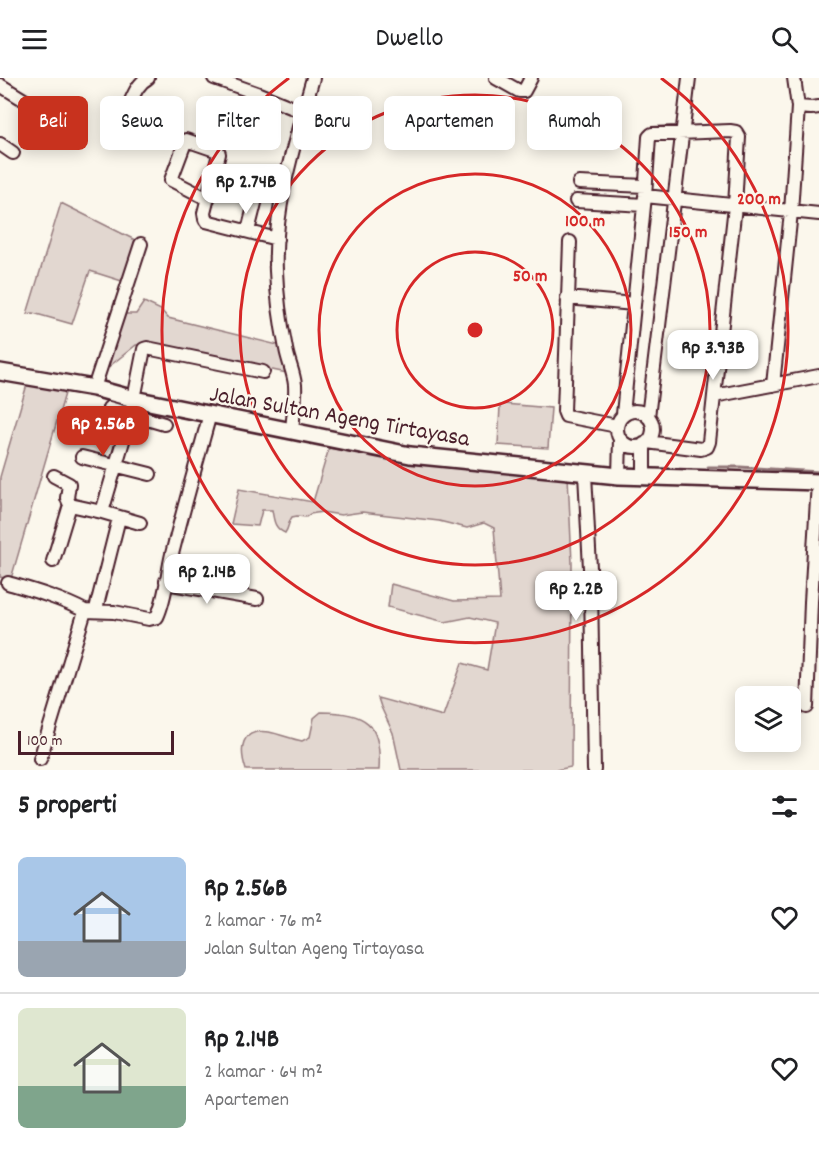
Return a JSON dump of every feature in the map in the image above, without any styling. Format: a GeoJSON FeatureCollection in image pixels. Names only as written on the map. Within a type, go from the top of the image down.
{"type":"FeatureCollection","features":[{"type":"Feature","properties":{"kind":"main road","name":"Jalan Sultan Ageng Tirtayasa"},"geometry":{"type":"LineString","coordinates":[[0,372],[95,383],[134,398],[210,414],[292,423],[411,455],[585,474],[619,473],[819,482]]}},
{"type":"Feature","properties":{"kind":"street"},"geometry":{"type":"LineString","coordinates":[[3,78],[0,84],[19,96]]}},
{"type":"Feature","properties":{"kind":"street"},"geometry":{"type":"LineString","coordinates":[[134,96],[144,80],[148,78]]}},
{"type":"Feature","properties":{"kind":"street"},"geometry":{"type":"LineString","coordinates":[[214,78],[293,108]]}},
{"type":"Feature","properties":{"kind":"street"},"geometry":{"type":"LineString","coordinates":[[308,96],[313,78]]}},
{"type":"Feature","properties":{"kind":"street"},"geometry":{"type":"LineString","coordinates":[[496,78],[519,91],[524,91],[531,78]]}},
{"type":"Feature","properties":{"kind":"street"},"geometry":{"type":"LineString","coordinates":[[648,417],[689,78]]}},
{"type":"Feature","properties":{"kind":"street"},"geometry":{"type":"LineString","coordinates":[[773,385],[791,212],[798,107],[794,78]]}},
{"type":"Feature","properties":{"kind":"street"},"geometry":{"type":"LineString","coordinates":[[798,107],[819,107]]}},
{"type":"Feature","properties":{"kind":"street"},"geometry":{"type":"LineString","coordinates":[[624,414],[650,135],[684,132],[736,132],[739,137],[735,206],[709,442],[707,447],[701,448],[645,447],[638,447],[625,444],[617,433],[617,426],[619,420],[629,411],[643,412],[652,423],[651,436],[645,447],[644,475]]}},
{"type":"Feature","properties":{"kind":"street"},"geometry":{"type":"LineString","coordinates":[[208,199],[171,180],[186,140],[218,151],[219,157],[208,199],[204,213],[206,221],[277,239]]}},
{"type":"Feature","properties":{"kind":"street"},"geometry":{"type":"LineString","coordinates":[[0,144],[13,153]]}},
{"type":"Feature","properties":{"kind":"street"},"geometry":{"type":"LineString","coordinates":[[292,423],[295,385],[283,331],[276,271],[280,215],[293,150]]}},
{"type":"Feature","properties":{"kind":"street"},"geometry":{"type":"LineString","coordinates":[[248,231],[261,179]]}},
{"type":"Feature","properties":{"kind":"street"},"geometry":{"type":"LineString","coordinates":[[579,183],[675,200],[819,214]]}},
{"type":"Feature","properties":{"kind":"street"},"geometry":{"type":"LineString","coordinates":[[576,201],[645,196]]}},
{"type":"Feature","properties":{"kind":"street"},"geometry":{"type":"LineString","coordinates":[[570,242],[564,411],[566,416],[617,426]]}},
{"type":"Feature","properties":{"kind":"street"},"geometry":{"type":"LineString","coordinates":[[95,383],[141,244]]}},
{"type":"Feature","properties":{"kind":"street"},"geometry":{"type":"LineString","coordinates":[[567,298],[634,304]]}},
{"type":"Feature","properties":{"kind":"street"},"geometry":{"type":"LineString","coordinates":[[102,512],[134,398],[144,351],[147,348],[263,372]]}},
{"type":"Feature","properties":{"kind":"street"},"geometry":{"type":"LineString","coordinates":[[714,396],[819,376]]}},
{"type":"Feature","properties":{"kind":"street"},"geometry":{"type":"LineString","coordinates":[[109,408],[134,398]]}},
{"type":"Feature","properties":{"kind":"street"},"geometry":{"type":"LineString","coordinates":[[134,398],[164,424]]}},
{"type":"Feature","properties":{"kind":"street"},"geometry":{"type":"LineString","coordinates":[[8,583],[49,595],[85,611],[114,612],[155,618],[160,612],[180,520],[210,414]]}},
{"type":"Feature","properties":{"kind":"street"},"geometry":{"type":"LineString","coordinates":[[619,473],[620,439]]}},
{"type":"Feature","properties":{"kind":"street"},"geometry":{"type":"LineString","coordinates":[[82,457],[150,474]]}},
{"type":"Feature","properties":{"kind":"street"},"geometry":{"type":"LineString","coordinates":[[585,474],[591,587],[594,770]]}},
{"type":"Feature","properties":{"kind":"street"},"geometry":{"type":"LineString","coordinates":[[53,561],[70,505],[67,498],[69,484],[54,476]]}},
{"type":"Feature","properties":{"kind":"street"},"geometry":{"type":"LineString","coordinates":[[807,707],[819,482]]}},
{"type":"Feature","properties":{"kind":"street"},"geometry":{"type":"LineString","coordinates":[[70,505],[141,523]]}},
{"type":"Feature","properties":{"kind":"street"},"geometry":{"type":"LineString","coordinates":[[97,606],[119,518]]}},
{"type":"Feature","properties":{"kind":"street"},"geometry":{"type":"LineString","coordinates":[[166,581],[257,599]]}},
{"type":"Feature","properties":{"kind":"street"},"geometry":{"type":"LineString","coordinates":[[40,759],[85,611]]}},
{"type":"Feature","properties":{"kind":"shaded area"},"geometry":{"type":"Polygon","coordinates":[[[61,203],[135,240],[125,282],[90,271],[72,324],[33,313],[27,314],[61,203]]]}},
{"type":"Feature","properties":{"kind":"shaded area"},"geometry":{"type":"Polygon","coordinates":[[[144,302],[161,310],[168,318],[282,346],[287,373],[150,345],[136,345],[106,369],[123,314],[136,314],[144,302]]]}},
{"type":"Feature","properties":{"kind":"shaded area"},"geometry":{"type":"Polygon","coordinates":[[[28,381],[66,390],[11,579],[0,577],[0,477],[28,381]]]}},
{"type":"Feature","properties":{"kind":"shaded area"},"geometry":{"type":"Polygon","coordinates":[[[504,404],[551,408],[548,448],[498,445],[500,406],[504,404]]]}},
{"type":"Feature","properties":{"kind":"shaded area"},"geometry":{"type":"Polygon","coordinates":[[[329,448],[404,462],[568,476],[572,563],[571,767],[556,770],[401,770],[393,733],[378,698],[443,716],[462,663],[487,670],[495,623],[470,617],[445,622],[388,607],[391,584],[454,601],[500,600],[494,528],[484,523],[467,528],[439,521],[362,512],[341,515],[322,512],[306,517],[292,517],[285,533],[274,521],[272,510],[262,510],[258,526],[231,524],[239,489],[313,502],[329,448]]]}},
{"type":"Feature","properties":{"kind":"shaded area"},"geometry":{"type":"Polygon","coordinates":[[[321,712],[349,714],[368,723],[378,741],[379,770],[246,770],[243,748],[247,737],[252,733],[269,732],[302,741],[310,737],[314,718],[321,712]]]}},
{"type":"Feature","properties":{"kind":"waterway"},"geometry":{"type":"LineString","coordinates":[[708,467],[819,472]]}}]}
